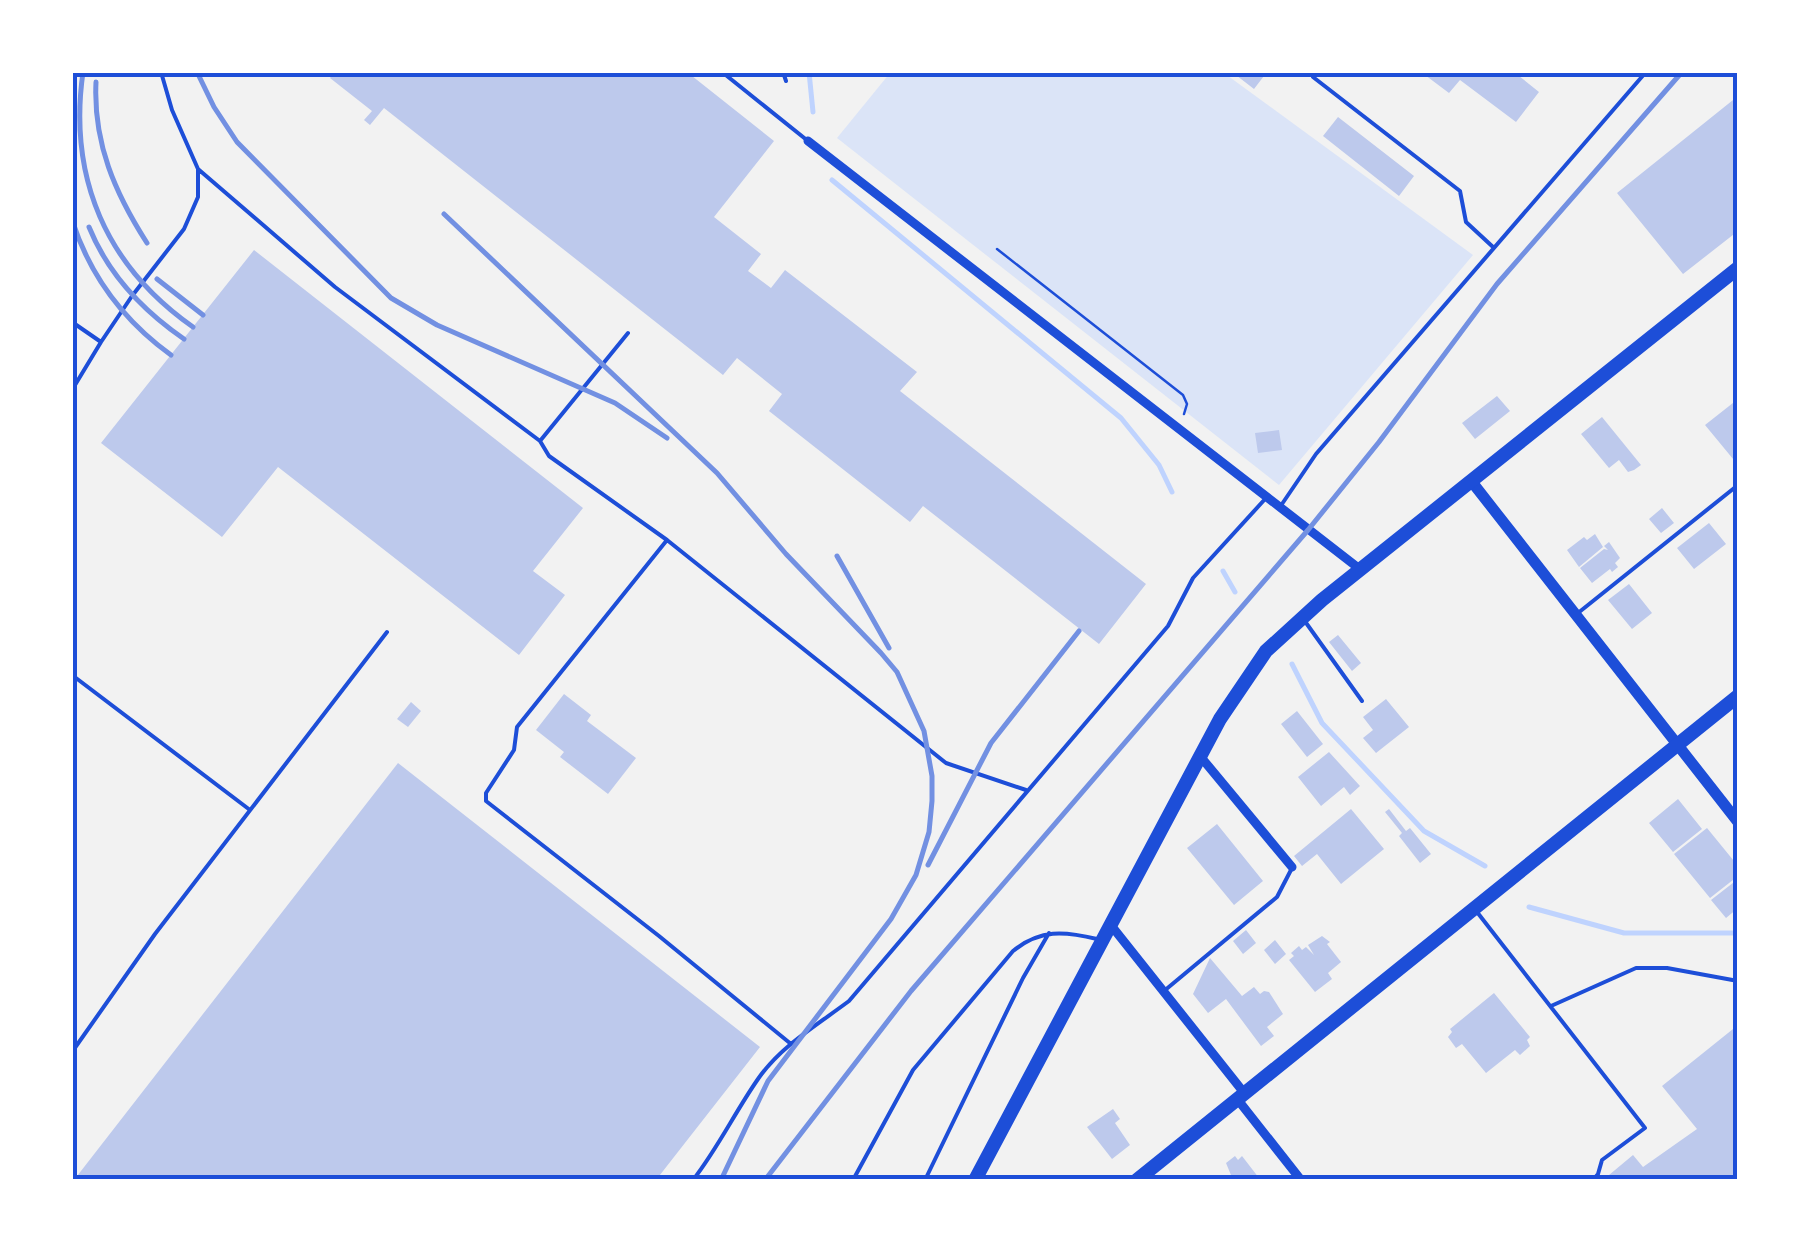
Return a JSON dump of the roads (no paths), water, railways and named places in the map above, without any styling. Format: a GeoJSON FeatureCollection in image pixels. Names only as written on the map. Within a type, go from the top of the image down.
{"type":"FeatureCollection","features":[{"type":"Feature","properties":{"kind":"main road"},"geometry":{"type":"LineString","coordinates":[[978,1180],[1011,1110],[1200,756],[1259,660],[1302,618],[1738,268]]}},
{"type":"Feature","properties":{"kind":"main road"},"geometry":{"type":"LineString","coordinates":[[1137,1180],[1738,696]]}},
{"type":"Feature","properties":{"kind":"street"},"geometry":{"type":"LineString","coordinates":[[808,142],[1361,570]]}},
{"type":"Feature","properties":{"kind":"street"},"geometry":{"type":"LineString","coordinates":[[1472,482],[1738,822]]}},
{"type":"Feature","properties":{"kind":"street"},"geometry":{"type":"LineString","coordinates":[[1200,756],[1292,867]]}},
{"type":"Feature","properties":{"kind":"street"},"geometry":{"type":"LineString","coordinates":[[1110,924],[1164,991],[1301,1180]]}},
{"type":"Feature","properties":{"kind":"lane"},"geometry":{"type":"LineString","coordinates":[[72,390],[121,310],[184,229],[198,197],[198,168],[172,110],[161,72]]}},
{"type":"Feature","properties":{"kind":"lane"},"geometry":{"type":"LineString","coordinates":[[722,72],[808,142]]}},
{"type":"Feature","properties":{"kind":"lane"},"geometry":{"type":"LineString","coordinates":[[731,80],[733,72]]}},
{"type":"Feature","properties":{"kind":"lane"},"geometry":{"type":"LineString","coordinates":[[783,72],[786,81]]}},
{"type":"Feature","properties":{"kind":"lane"},"geometry":{"type":"LineString","coordinates":[[1280,508],[1316,454],[1646,72]]}},
{"type":"Feature","properties":{"kind":"lane"},"geometry":{"type":"LineString","coordinates":[[1313,77],[1460,190],[1466,222],[1493,247]]}},
{"type":"Feature","properties":{"kind":"lane"},"geometry":{"type":"LineString","coordinates":[[198,168],[335,287],[540,442],[550,456],[666,540],[946,763],[1026,790]]}},
{"type":"Feature","properties":{"kind":"lane"},"geometry":{"type":"LineString","coordinates":[[72,322],[101,342]]}},
{"type":"Feature","properties":{"kind":"lane"},"geometry":{"type":"LineString","coordinates":[[540,442],[628,333]]}},
{"type":"Feature","properties":{"kind":"lane"},"geometry":{"type":"LineString","coordinates":[[1576,615],[1738,484]]}},
{"type":"Feature","properties":{"kind":"lane"},"geometry":{"type":"LineString","coordinates":[[693,1180],[759,1078],[791,1044],[849,1001],[1168,626],[1193,578],[1266,498]]}},
{"type":"Feature","properties":{"kind":"lane"},"geometry":{"type":"LineString","coordinates":[[666,540],[517,726],[514,750],[486,792],[486,801],[791,1044]]}},
{"type":"Feature","properties":{"kind":"lane"},"geometry":{"type":"LineString","coordinates":[[1302,618],[1362,701]]}},
{"type":"Feature","properties":{"kind":"lane"},"geometry":{"type":"LineString","coordinates":[[72,1052],[155,934],[387,632]]}},
{"type":"Feature","properties":{"kind":"lane"},"geometry":{"type":"LineString","coordinates":[[72,674],[250,810]]}},
{"type":"Feature","properties":{"kind":"lane"},"geometry":{"type":"LineString","coordinates":[[1164,991],[1278,897],[1292,867]]}},
{"type":"Feature","properties":{"kind":"lane"},"geometry":{"type":"LineString","coordinates":[[1474,908],[1645,1128],[1602,1160],[1593,1180]]}},
{"type":"Feature","properties":{"kind":"lane"},"geometry":{"type":"LineString","coordinates":[[853,1180],[912,1070],[1012,950],[1029,937],[1049,933],[1068,932],[1102,940]]}},
{"type":"Feature","properties":{"kind":"lane"},"geometry":{"type":"LineString","coordinates":[[925,1180],[1022,978],[1049,933]]}},
{"type":"Feature","properties":{"kind":"lane"},"geometry":{"type":"LineString","coordinates":[[1551,1006],[1636,968],[1667,968],[1738,981]]}},
{"type":"Feature","properties":{"kind":"waterway"},"geometry":{"type":"LineString","coordinates":[[809,72],[813,112]]}},
{"type":"Feature","properties":{"kind":"waterway"},"geometry":{"type":"LineString","coordinates":[[832,180],[1121,418],[1159,465],[1172,492]]}},
{"type":"Feature","properties":{"kind":"waterway"},"geometry":{"type":"LineString","coordinates":[[1223,571],[1235,592]]}},
{"type":"Feature","properties":{"kind":"waterway"},"geometry":{"type":"LineString","coordinates":[[1292,664],[1322,723],[1424,831],[1485,866]]}},
{"type":"Feature","properties":{"kind":"waterway"},"geometry":{"type":"LineString","coordinates":[[1529,907],[1624,933],[1738,933]]}},
{"type":"Feature","properties":{"kind":"railway"},"geometry":{"type":"LineString","coordinates":[[83,72],[82,148],[88,183],[100,216],[137,276],[193,327]]}},
{"type":"Feature","properties":{"kind":"railway"},"geometry":{"type":"LineString","coordinates":[[197,72],[237,142],[391,298],[437,325],[615,403],[667,438]]}},
{"type":"Feature","properties":{"kind":"railway"},"geometry":{"type":"LineString","coordinates":[[765,1180],[911,991],[1308,530],[1497,284],[1682,72]]}},
{"type":"Feature","properties":{"kind":"railway"},"geometry":{"type":"LineString","coordinates":[[96,82],[98,126],[108,167],[147,243]]}},
{"type":"Feature","properties":{"kind":"railway"},"geometry":{"type":"LineString","coordinates":[[444,214],[717,473],[786,554],[897,672],[924,731],[932,801],[929,832],[916,875],[891,919],[768,1081],[721,1180]]}},
{"type":"Feature","properties":{"kind":"railway"},"geometry":{"type":"LineString","coordinates":[[72,220],[88,260],[111,296],[138,327],[171,355]]}},
{"type":"Feature","properties":{"kind":"railway"},"geometry":{"type":"LineString","coordinates":[[89,227],[128,290],[184,339]]}},
{"type":"Feature","properties":{"kind":"railway"},"geometry":{"type":"LineString","coordinates":[[157,279],[203,315]]}},
{"type":"Feature","properties":{"kind":"railway"},"geometry":{"type":"LineString","coordinates":[[837,556],[889,648]]}},
{"type":"Feature","properties":{"kind":"railway"},"geometry":{"type":"LineString","coordinates":[[928,865],[991,743],[1079,631]]}}]}
